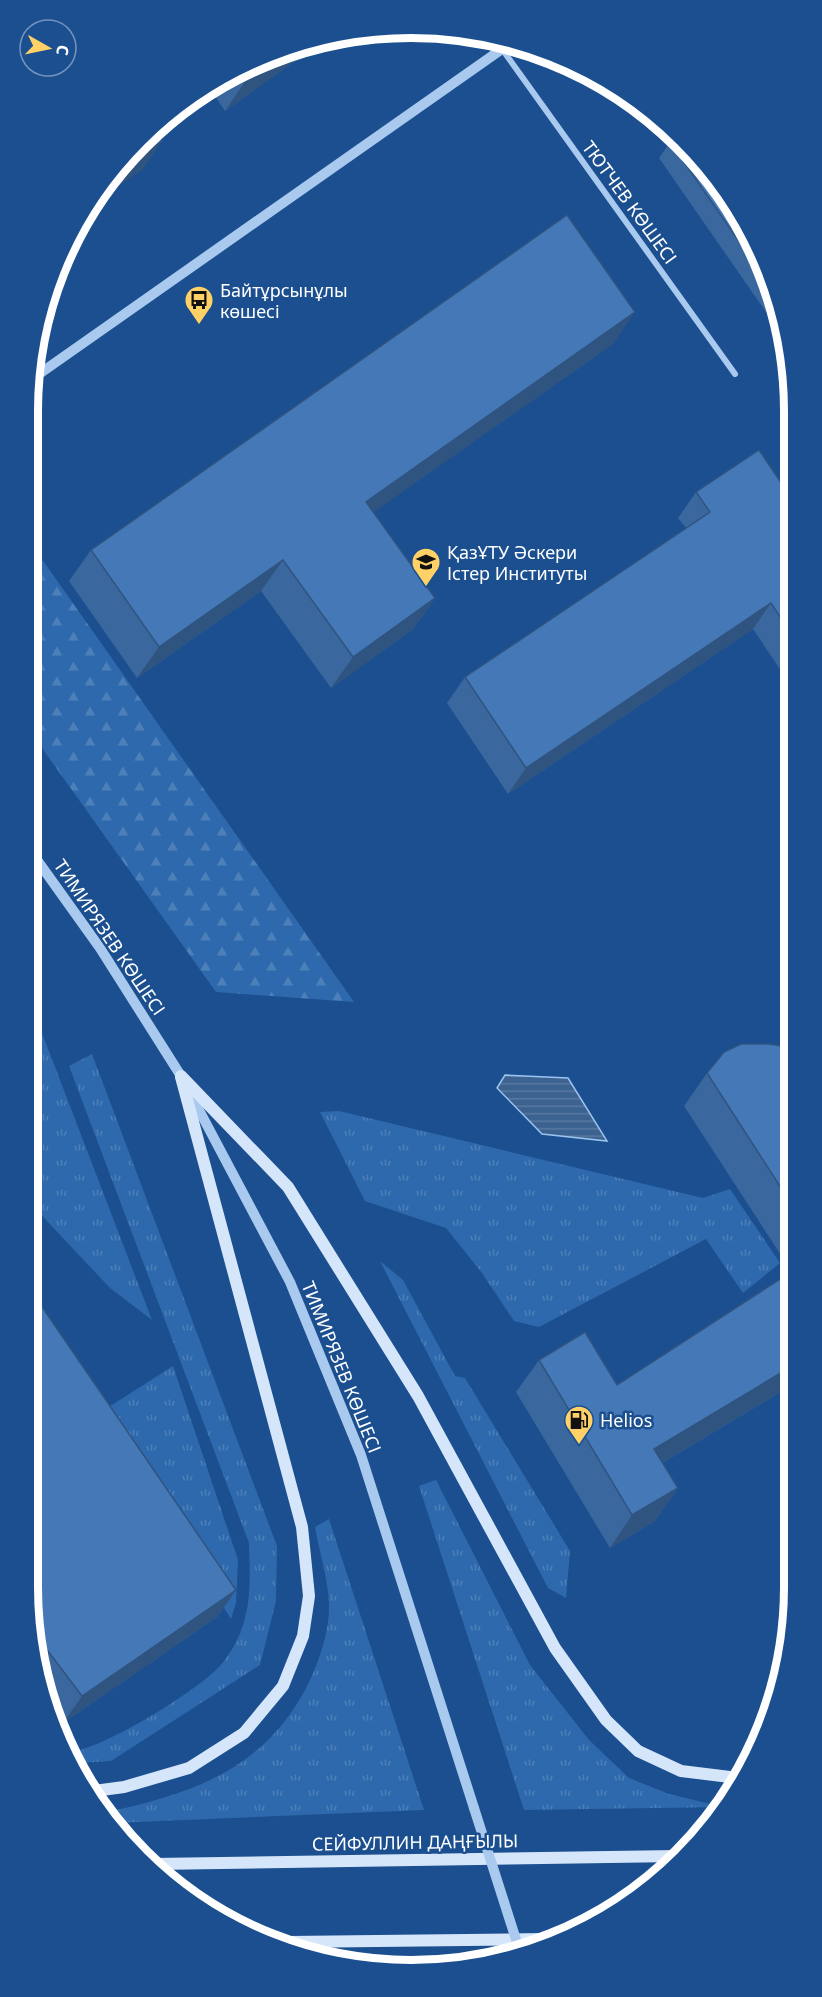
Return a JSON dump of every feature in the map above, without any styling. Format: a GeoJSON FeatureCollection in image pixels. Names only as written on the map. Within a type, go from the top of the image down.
{"type":"FeatureCollection","features":[{"type":"Feature","properties":{"kind":"main road"},"geometry":{"type":"LineString","coordinates":[[181,1076],[288,1187],[418,1396],[555,1648],[606,1720],[638,1751],[681,1771],[732,1777]]}},
{"type":"Feature","properties":{"kind":"main road"},"geometry":{"type":"LineString","coordinates":[[98,1790],[124,1787],[189,1768],[244,1733],[283,1686],[303,1636],[309,1596],[302,1527],[181,1076]]}},
{"type":"Feature","properties":{"kind":"main road","name":"СЕЙФУЛЛИН ДАҢҒЫЛЫ"},"geometry":{"type":"LineString","coordinates":[[162,1864],[669,1856]]}},
{"type":"Feature","properties":{"kind":"main road"},"geometry":{"type":"LineString","coordinates":[[297,1942],[533,1939]]}},
{"type":"Feature","properties":{"kind":"street"},"geometry":{"type":"LineString","coordinates":[[40,374],[501,49]]}},
{"type":"Feature","properties":{"kind":"street","name":"ТЮТЧЕВ КӨШЕСІ"},"geometry":{"type":"LineString","coordinates":[[508,50],[735,374]]}},
{"type":"Feature","properties":{"kind":"street","name":"ТИМИРЯЗЕВ КӨШЕСІ"},"geometry":{"type":"LineString","coordinates":[[38,861],[100,948],[181,1076],[290,1282],[361,1455],[517,1944]]}},
{"type":"Feature","properties":{"kind":"green space"},"geometry":{"type":"Polygon","coordinates":[[[38,554],[354,1002],[216,992],[38,742],[38,554]]]}},
{"type":"Feature","properties":{"kind":"green space"},"geometry":{"type":"Polygon","coordinates":[[[38,1023],[152,1320],[110,1288],[38,1211],[38,1023]]]}},
{"type":"Feature","properties":{"kind":"green space"},"geometry":{"type":"Polygon","coordinates":[[[92,1054],[277,1546],[276,1601],[260,1665],[111,1761],[82,1763],[76,1751],[106,1740],[148,1718],[206,1679],[218,1668],[233,1647],[244,1622],[250,1577],[249,1543],[69,1066],[92,1054]]]}},
{"type":"Feature","properties":{"kind":"green space"},"geometry":{"type":"Polygon","coordinates":[[[339,1111],[703,1198],[730,1189],[780,1263],[743,1293],[706,1239],[539,1327],[514,1321],[482,1273],[446,1228],[365,1201],[320,1112],[339,1111]]]}},
{"type":"Feature","properties":{"kind":"green space"},"geometry":{"type":"Polygon","coordinates":[[[380,1261],[403,1280],[455,1376],[465,1378],[570,1551],[566,1598],[548,1588],[380,1261]]]}},
{"type":"Feature","properties":{"kind":"green space"},"geometry":{"type":"Polygon","coordinates":[[[173,1366],[238,1560],[236,1603],[231,1619],[101,1412],[173,1366]]]}},
{"type":"Feature","properties":{"kind":"green space"},"geometry":{"type":"Polygon","coordinates":[[[436,1480],[530,1665],[589,1740],[629,1778],[669,1794],[714,1805],[712,1807],[524,1810],[419,1486],[436,1480]]]}},
{"type":"Feature","properties":{"kind":"green space"},"geometry":{"type":"Polygon","coordinates":[[[329,1519],[424,1810],[123,1823],[113,1811],[171,1795],[227,1771],[252,1754],[274,1733],[294,1708],[315,1669],[326,1632],[329,1612],[325,1574],[315,1527],[329,1519]]]}},
{"type":"Feature","properties":{"kind":"shaded area"},"geometry":{"type":"Polygon","coordinates":[[[505,1075],[568,1078],[607,1141],[542,1134],[497,1088],[505,1075]]]}},
{"type":"Feature","properties":{"kind":"building"},"geometry":{"type":"Polygon","coordinates":[[[158,136],[162,141],[134,161],[158,136]]]}},
{"type":"Feature","properties":{"kind":"building"},"geometry":{"type":"Polygon","coordinates":[[[671,143],[692,165],[722,203],[753,261],[671,143]]]}},
{"type":"Feature","properties":{"kind":"building"},"geometry":{"type":"Polygon","coordinates":[[[567,215],[635,312],[366,502],[435,598],[353,657],[283,560],[159,647],[91,550],[567,215]]]}},
{"type":"Feature","properties":{"kind":"building"},"geometry":{"type":"Polygon","coordinates":[[[759,450],[784,487],[784,623],[771,603],[526,768],[465,677],[710,512],[696,492],[759,450]]]}},
{"type":"Feature","properties":{"kind":"building"},"geometry":{"type":"Polygon","coordinates":[[[741,1044],[784,1046],[784,1192],[707,1073],[724,1052],[741,1044]]]}},
{"type":"Feature","properties":{"kind":"building"},"geometry":{"type":"Polygon","coordinates":[[[784,1276],[784,1371],[654,1449],[678,1488],[632,1515],[539,1360],[585,1332],[617,1385],[784,1276]]]}},
{"type":"Feature","properties":{"kind":"building"},"geometry":{"type":"Polygon","coordinates":[[[38,1301],[236,1590],[82,1696],[42,1644],[38,1610],[38,1301]]]}},
{"type":"Feature","properties":{"kind":"place","name":"Байтұрсынұлы көшесі"},"geometry":{"type":"Point","coordinates":[199,326]}},
{"type":"Feature","properties":{"kind":"place","name":"ҚазҰТУ Әскери Істер Институты"},"geometry":{"type":"Point","coordinates":[426,588]}},
{"type":"Feature","properties":{"kind":"place","name":"Helios"},"geometry":{"type":"Point","coordinates":[579,1446]}}]}
